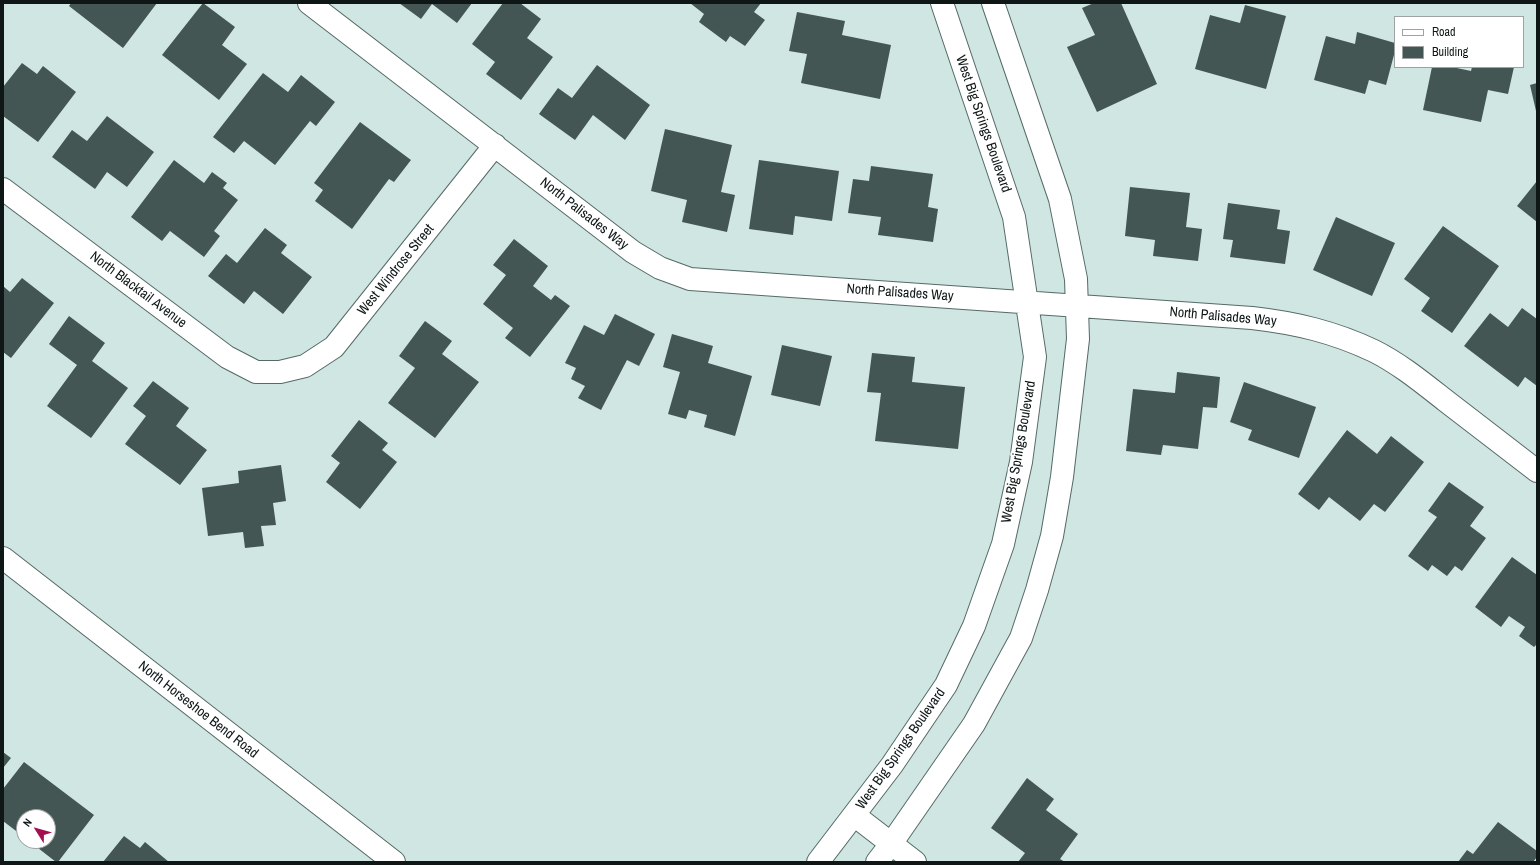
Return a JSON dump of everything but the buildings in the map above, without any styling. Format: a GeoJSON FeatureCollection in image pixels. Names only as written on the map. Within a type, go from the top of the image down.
{"type":"FeatureCollection","features":[{"type":"Feature","properties":{"kind":"street","name":"North Palisades Way"},"geometry":{"type":"LineString","coordinates":[[309,3],[633,252],[660,268],[690,279],[1078,305],[1283,321],[1315,328],[1345,338],[1403,367],[1537,471]]}},
{"type":"Feature","properties":{"kind":"street","name":"West Big Springs Boulevard"},"geometry":{"type":"LineString","coordinates":[[818,862],[892,765],[946,685],[974,626],[1003,544],[1020,462],[1035,357],[1014,218],[942,3]]}},
{"type":"Feature","properties":{"kind":"street"},"geometry":{"type":"LineString","coordinates":[[877,862],[974,724],[1021,638],[1037,590],[1052,536],[1062,477],[1078,339],[1076,279],[1060,199],[993,3]]}},
{"type":"Feature","properties":{"kind":"street","name":"West Windrose Street"},"geometry":{"type":"LineString","coordinates":[[280,372],[305,366],[334,347],[495,145]]}},
{"type":"Feature","properties":{"kind":"street","name":"North Blacktail Avenue"},"geometry":{"type":"LineString","coordinates":[[3,189],[227,357],[256,372],[280,372]]}},
{"type":"Feature","properties":{"kind":"street","name":"North Horseshoe Bend Road"},"geometry":{"type":"LineString","coordinates":[[3,558],[394,862]]}},
{"type":"Feature","properties":{"kind":"street"},"geometry":{"type":"LineString","coordinates":[[854,815],[914,862]]}}]}
